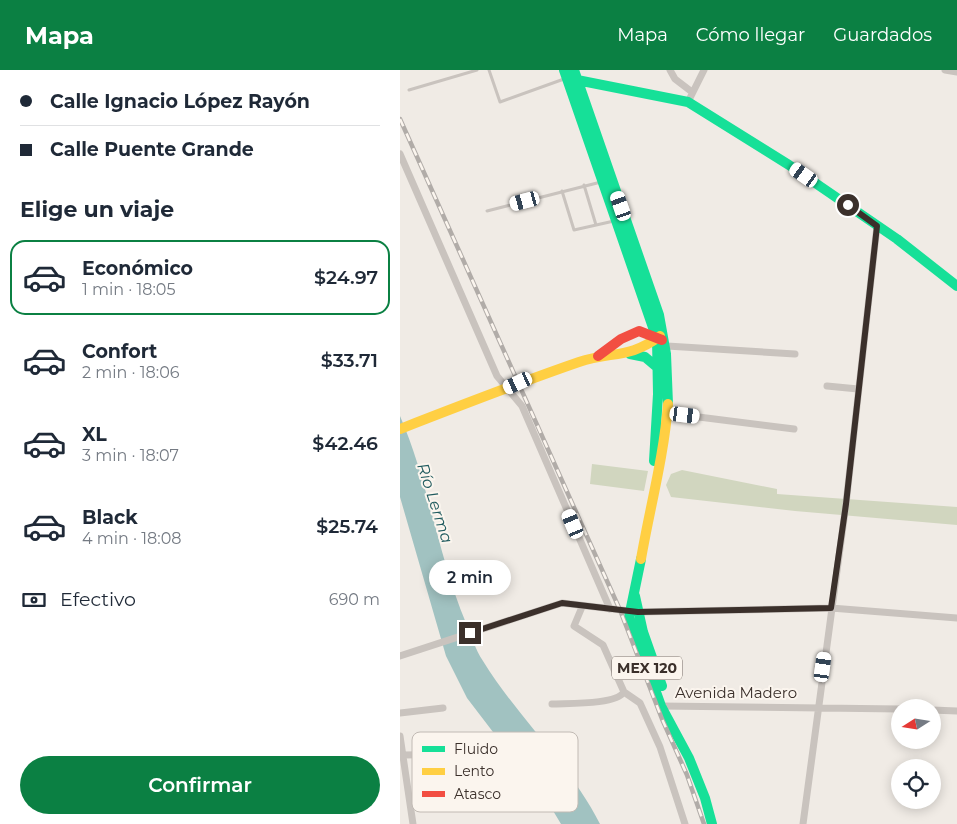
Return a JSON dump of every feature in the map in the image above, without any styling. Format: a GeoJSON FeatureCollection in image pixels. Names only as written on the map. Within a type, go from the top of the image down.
{"type":"FeatureCollection","features":[{"type":"Feature","properties":{"kind":"main road"},"geometry":{"type":"LineString","coordinates":[[570,74],[690,97],[877,226],[957,286]]}},
{"type":"Feature","properties":{"kind":"main road"},"geometry":{"type":"LineString","coordinates":[[570,74],[649,314],[664,339],[658,368],[654,485],[633,611]]}},
{"type":"Feature","properties":{"kind":"main road"},"geometry":{"type":"LineString","coordinates":[[570,74],[664,339],[667,413],[661,468],[654,485]]}},
{"type":"Feature","properties":{"kind":"main road"},"geometry":{"type":"LineString","coordinates":[[598,356],[621,339],[638,331],[647,322],[649,314]]}},
{"type":"Feature","properties":{"kind":"main road"},"geometry":{"type":"LineString","coordinates":[[638,331],[664,339]]}},
{"type":"Feature","properties":{"kind":"main road"},"geometry":{"type":"LineString","coordinates":[[628,354],[664,339]]}},
{"type":"Feature","properties":{"kind":"main road"},"geometry":{"type":"LineString","coordinates":[[400,429],[598,356],[628,354],[645,357],[658,368]]}},
{"type":"Feature","properties":{"kind":"main road","name":"MEX 120"},"geometry":{"type":"LineString","coordinates":[[633,611],[643,632],[665,706],[705,798],[712,824]]}},
{"type":"Feature","properties":{"kind":"street"},"geometry":{"type":"LineString","coordinates":[[670,70],[690,97],[704,70]]}},
{"type":"Feature","properties":{"kind":"street"},"geometry":{"type":"LineString","coordinates":[[945,70],[957,72]]}},
{"type":"Feature","properties":{"kind":"street"},"geometry":{"type":"LineString","coordinates":[[400,154],[497,376],[522,406],[610,609]]}},
{"type":"Feature","properties":{"kind":"street"},"geometry":{"type":"LineString","coordinates":[[803,824],[817,706],[846,504],[877,226]]}},
{"type":"Feature","properties":{"kind":"street"},"geometry":{"type":"LineString","coordinates":[[664,339],[795,354]]}},
{"type":"Feature","properties":{"kind":"street"},"geometry":{"type":"LineString","coordinates":[[826,386],[858,390]]}},
{"type":"Feature","properties":{"kind":"street"},"geometry":{"type":"LineString","coordinates":[[667,413],[794,429]]}},
{"type":"Feature","properties":{"kind":"street"},"geometry":{"type":"LineString","coordinates":[[400,656],[562,603],[582,607],[633,611],[831,608],[957,618]]}},
{"type":"Feature","properties":{"kind":"street"},"geometry":{"type":"LineString","coordinates":[[582,607],[574,626],[603,645],[624,692],[640,704],[660,747],[685,824]]}},
{"type":"Feature","properties":{"kind":"street"},"geometry":{"type":"LineString","coordinates":[[552,704],[599,702],[617,699],[624,692]]}},
{"type":"Feature","properties":{"kind":"street","name":"Avenida Madero"},"geometry":{"type":"LineString","coordinates":[[665,706],[817,706],[891,709]]}},
{"type":"Feature","properties":{"kind":"street"},"geometry":{"type":"LineString","coordinates":[[400,712],[443,708]]}},
{"type":"Feature","properties":{"kind":"street"},"geometry":{"type":"LineString","coordinates":[[941,710],[957,711]]}},
{"type":"Feature","properties":{"kind":"street"},"geometry":{"type":"LineString","coordinates":[[400,736],[413,824]]}},
{"type":"Feature","properties":{"kind":"street"},"geometry":{"type":"LineString","coordinates":[[403,755],[412,755]]}},
{"type":"Feature","properties":{"kind":"lane"},"geometry":{"type":"LineString","coordinates":[[410,90],[477,70]]}},
{"type":"Feature","properties":{"kind":"lane"},"geometry":{"type":"LineString","coordinates":[[489,70],[500,102],[570,74]]}},
{"type":"Feature","properties":{"kind":"lane"},"geometry":{"type":"LineString","coordinates":[[487,211],[584,185],[604,182]]}},
{"type":"Feature","properties":{"kind":"lane"},"geometry":{"type":"LineString","coordinates":[[584,185],[596,225]]}},
{"type":"Feature","properties":{"kind":"lane"},"geometry":{"type":"LineString","coordinates":[[562,191],[574,230],[617,220]]}},
{"type":"Feature","properties":{"kind":"green space"},"geometry":{"type":"Polygon","coordinates":[[[592,464],[648,471],[644,491],[590,484],[592,464]]]}},
{"type":"Feature","properties":{"kind":"green space"},"geometry":{"type":"Polygon","coordinates":[[[682,470],[777,489],[777,494],[957,507],[957,525],[795,511],[671,497],[666,485],[671,474],[682,470]]]}},
{"type":"Feature","properties":{"kind":"water"},"geometry":{"type":"Polygon","coordinates":[[[400,416],[419,467],[456,598],[473,642],[497,682],[536,732],[493,732],[467,698],[446,656],[400,497],[400,416]]]}},
{"type":"Feature","properties":{"kind":"water"},"geometry":{"type":"Polygon","coordinates":[[[578,787],[600,824],[561,824],[554,812],[578,812],[578,787]]]}},
{"type":"Feature","properties":{"kind":"railway"},"geometry":{"type":"LineString","coordinates":[[400,119],[620,610],[662,719],[687,775],[704,824]]}},
{"type":"Feature","properties":{"kind":"traffic: fast"},"geometry":{"type":"LineString","coordinates":[[564,70],[657,339],[658,394],[654,461]]}},
{"type":"Feature","properties":{"kind":"traffic: fast"},"geometry":{"type":"LineString","coordinates":[[574,70],[659,315],[666,354],[668,404]]}},
{"type":"Feature","properties":{"kind":"traffic: fast"},"geometry":{"type":"LineString","coordinates":[[572,79],[688,102],[789,165],[897,239],[957,286]]}},
{"type":"Feature","properties":{"kind":"traffic: fast"},"geometry":{"type":"LineString","coordinates":[[630,354],[645,357],[658,368]]}},
{"type":"Feature","properties":{"kind":"traffic: fast"},"geometry":{"type":"LineString","coordinates":[[641,559],[629,617],[661,706],[689,758],[705,798],[712,824]]}},
{"type":"Feature","properties":{"kind":"traffic: fast"},"geometry":{"type":"LineString","coordinates":[[635,596],[643,632],[662,686]]}},
{"type":"Feature","properties":{"kind":"traffic: slow"},"geometry":{"type":"LineString","coordinates":[[400,429],[579,362],[639,348],[660,336]]}},
{"type":"Feature","properties":{"kind":"traffic: slow"},"geometry":{"type":"LineString","coordinates":[[641,559],[660,462],[668,404]]}},
{"type":"Feature","properties":{"kind":"traffic: jam"},"geometry":{"type":"LineString","coordinates":[[598,356],[621,339],[639,331],[662,340]]}},
{"type":"Feature","properties":{"kind":"route"},"geometry":{"type":"LineString","coordinates":[[470,633],[562,603],[582,607],[638,612],[831,608],[846,504],[877,226],[848,205]]}},
{"type":"Feature","properties":{"kind":"water label","name":"Río Lerma"},"geometry":{"type":"Point","coordinates":[435,503]}}]}
